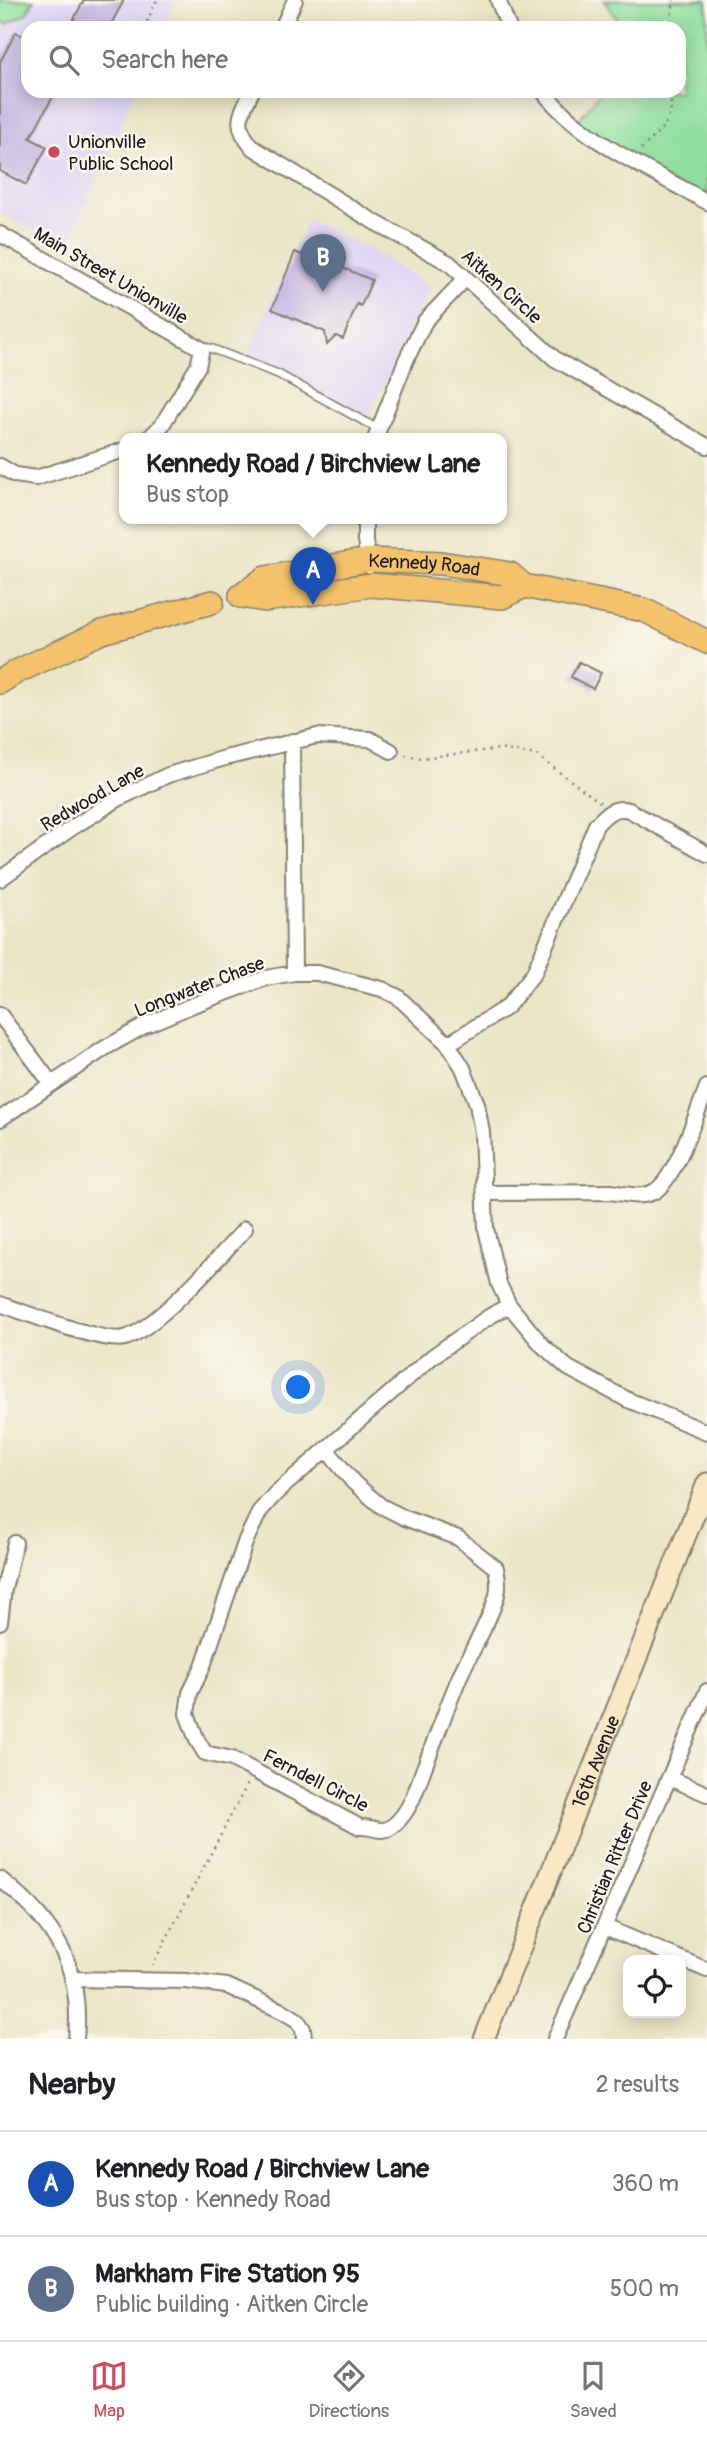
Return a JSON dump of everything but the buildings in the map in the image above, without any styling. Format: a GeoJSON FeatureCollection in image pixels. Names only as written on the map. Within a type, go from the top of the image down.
{"type":"FeatureCollection","features":[{"type":"Feature","properties":{"kind":"main road","name":"Kennedy Road"},"geometry":{"type":"LineString","coordinates":[[241,596],[265,578],[368,560],[441,563],[510,575],[524,586],[644,610],[707,642]]}},
{"type":"Feature","properties":{"kind":"main road","name":"Kennedy Road"},"geometry":{"type":"LineString","coordinates":[[0,682],[102,632],[241,596],[265,600],[372,585],[502,597],[524,586]]}},
{"type":"Feature","properties":{"kind":"main road","name":"16th Avenue"},"geometry":{"type":"LineString","coordinates":[[484,2039],[707,1483]]}},
{"type":"Feature","properties":{"kind":"street"},"geometry":{"type":"LineString","coordinates":[[285,21],[295,0]]}},
{"type":"Feature","properties":{"kind":"street"},"geometry":{"type":"LineString","coordinates":[[498,0],[506,21]]}},
{"type":"Feature","properties":{"kind":"street","name":"Aitken Circle"},"geometry":{"type":"LineString","coordinates":[[249,98],[239,126],[242,135],[253,147],[376,223],[449,263],[555,359],[707,446]]}},
{"type":"Feature","properties":{"kind":"street"},"geometry":{"type":"LineString","coordinates":[[550,98],[571,121],[707,202]]}},
{"type":"Feature","properties":{"kind":"street","name":"Main Street Unionville"},"geometry":{"type":"LineString","coordinates":[[0,234],[202,349]]}},
{"type":"Feature","properties":{"kind":"street"},"geometry":{"type":"LineString","coordinates":[[377,433],[406,360],[425,321],[466,278]]}},
{"type":"Feature","properties":{"kind":"street"},"geometry":{"type":"LineString","coordinates":[[154,433],[162,425],[198,366],[202,349]]}},
{"type":"Feature","properties":{"kind":"street"},"geometry":{"type":"LineString","coordinates":[[0,466],[15,475],[36,478],[119,452]]}},
{"type":"Feature","properties":{"kind":"street"},"geometry":{"type":"LineString","coordinates":[[365,524],[372,585]]}},
{"type":"Feature","properties":{"kind":"street","name":"Redwood Lane"},"geometry":{"type":"LineString","coordinates":[[0,879],[73,827],[168,775],[317,736],[370,738],[391,751]]}},
{"type":"Feature","properties":{"kind":"street"},"geometry":{"type":"LineString","coordinates":[[292,741],[294,973]]}},
{"type":"Feature","properties":{"kind":"street"},"geometry":{"type":"LineString","coordinates":[[448,1044],[507,1007],[534,973],[596,825],[611,811],[620,808],[629,810],[707,854]]}},
{"type":"Feature","properties":{"kind":"street","name":"Longwater Chase"},"geometry":{"type":"LineString","coordinates":[[0,1119],[51,1083],[146,1025],[266,978],[294,973],[317,973],[382,989],[398,997],[448,1044],[463,1068],[477,1104],[482,1132],[486,1229],[499,1284],[509,1305],[542,1345],[568,1368],[599,1387],[707,1432]]}},
{"type":"Feature","properties":{"kind":"street"},"geometry":{"type":"LineString","coordinates":[[0,1015],[51,1083]]}},
{"type":"Feature","properties":{"kind":"street"},"geometry":{"type":"LineString","coordinates":[[485,1193],[611,1192],[632,1196],[657,1191],[675,1166],[707,1087]]}},
{"type":"Feature","properties":{"kind":"street"},"geometry":{"type":"LineString","coordinates":[[0,1304],[77,1331],[123,1339],[150,1325],[245,1229]]}},
{"type":"Feature","properties":{"kind":"street","name":"Ferndell Circle"},"geometry":{"type":"LineString","coordinates":[[326,1449],[355,1483],[381,1506],[458,1538],[496,1568],[498,1593],[459,1677],[410,1803],[396,1823],[387,1830],[374,1831],[360,1827],[232,1759],[205,1753],[187,1714],[190,1693],[203,1666],[246,1540],[260,1511],[275,1493],[433,1356],[509,1305]]}},
{"type":"Feature","properties":{"kind":"street"},"geometry":{"type":"LineString","coordinates":[[0,1622],[4,1589],[15,1543]]}},
{"type":"Feature","properties":{"kind":"street","name":"Christian Ritter Drive"},"geometry":{"type":"LineString","coordinates":[[555,2039],[707,1691]]}},
{"type":"Feature","properties":{"kind":"street"},"geometry":{"type":"LineString","coordinates":[[669,1778],[707,1794]]}},
{"type":"Feature","properties":{"kind":"street"},"geometry":{"type":"LineString","coordinates":[[0,1879],[27,1900],[57,1939],[78,1999],[76,2039]]}},
{"type":"Feature","properties":{"kind":"street"},"geometry":{"type":"LineString","coordinates":[[606,1927],[707,1970]]}},
{"type":"Feature","properties":{"kind":"street"},"geometry":{"type":"LineString","coordinates":[[72,1979],[185,1981],[227,1986],[297,2020],[303,2029],[304,2039]]}},
{"type":"Feature","properties":{"kind":"lane"},"geometry":{"type":"LineString","coordinates":[[202,349],[210,348],[278,374],[375,433]]}},
{"type":"Feature","properties":{"kind":"path"},"geometry":{"type":"LineString","coordinates":[[147,21],[157,0]]}},
{"type":"Feature","properties":{"kind":"path"},"geometry":{"type":"LineString","coordinates":[[670,21],[674,0]]}},
{"type":"Feature","properties":{"kind":"path"},"geometry":{"type":"LineString","coordinates":[[631,159],[667,123],[673,104],[671,98]]}},
{"type":"Feature","properties":{"kind":"path"},"geometry":{"type":"LineString","coordinates":[[391,751],[421,758],[499,749],[536,755],[611,811]]}},
{"type":"Feature","properties":{"kind":"path"},"geometry":{"type":"LineString","coordinates":[[145,1980],[254,1771]]}},
{"type":"Feature","properties":{"kind":"shaded area","name":"Unionville Public School"},"geometry":{"type":"Polygon","coordinates":[[[0,0],[176,0],[167,21],[21,21],[21,98],[133,98],[67,246],[0,213],[0,0]]]}},
{"type":"Feature","properties":{"kind":"shaded area"},"geometry":{"type":"Polygon","coordinates":[[[308,220],[378,254],[429,287],[367,419],[244,361],[308,220]]]}},
{"type":"Feature","properties":{"kind":"green space"},"geometry":{"type":"Polygon","coordinates":[[[0,0],[34,0],[26,14],[7,24],[0,20],[0,0]]]}},
{"type":"Feature","properties":{"kind":"green space"},"geometry":{"type":"Polygon","coordinates":[[[604,0],[707,0],[707,204],[574,126],[596,98],[686,98],[686,21],[618,21],[604,0]]]}},
{"type":"Feature","properties":{"kind":"place","name":"Unionville Public School"},"geometry":{"type":"Point","coordinates":[54,152]}},
{"type":"Feature","properties":{"kind":"place","name":"Markham Fire Station 95"},"geometry":{"type":"Point","coordinates":[323,292]}},
{"type":"Feature","properties":{"kind":"place","name":"Kennedy Road / Birchview Lane"},"geometry":{"type":"Point","coordinates":[313,605]}}]}
